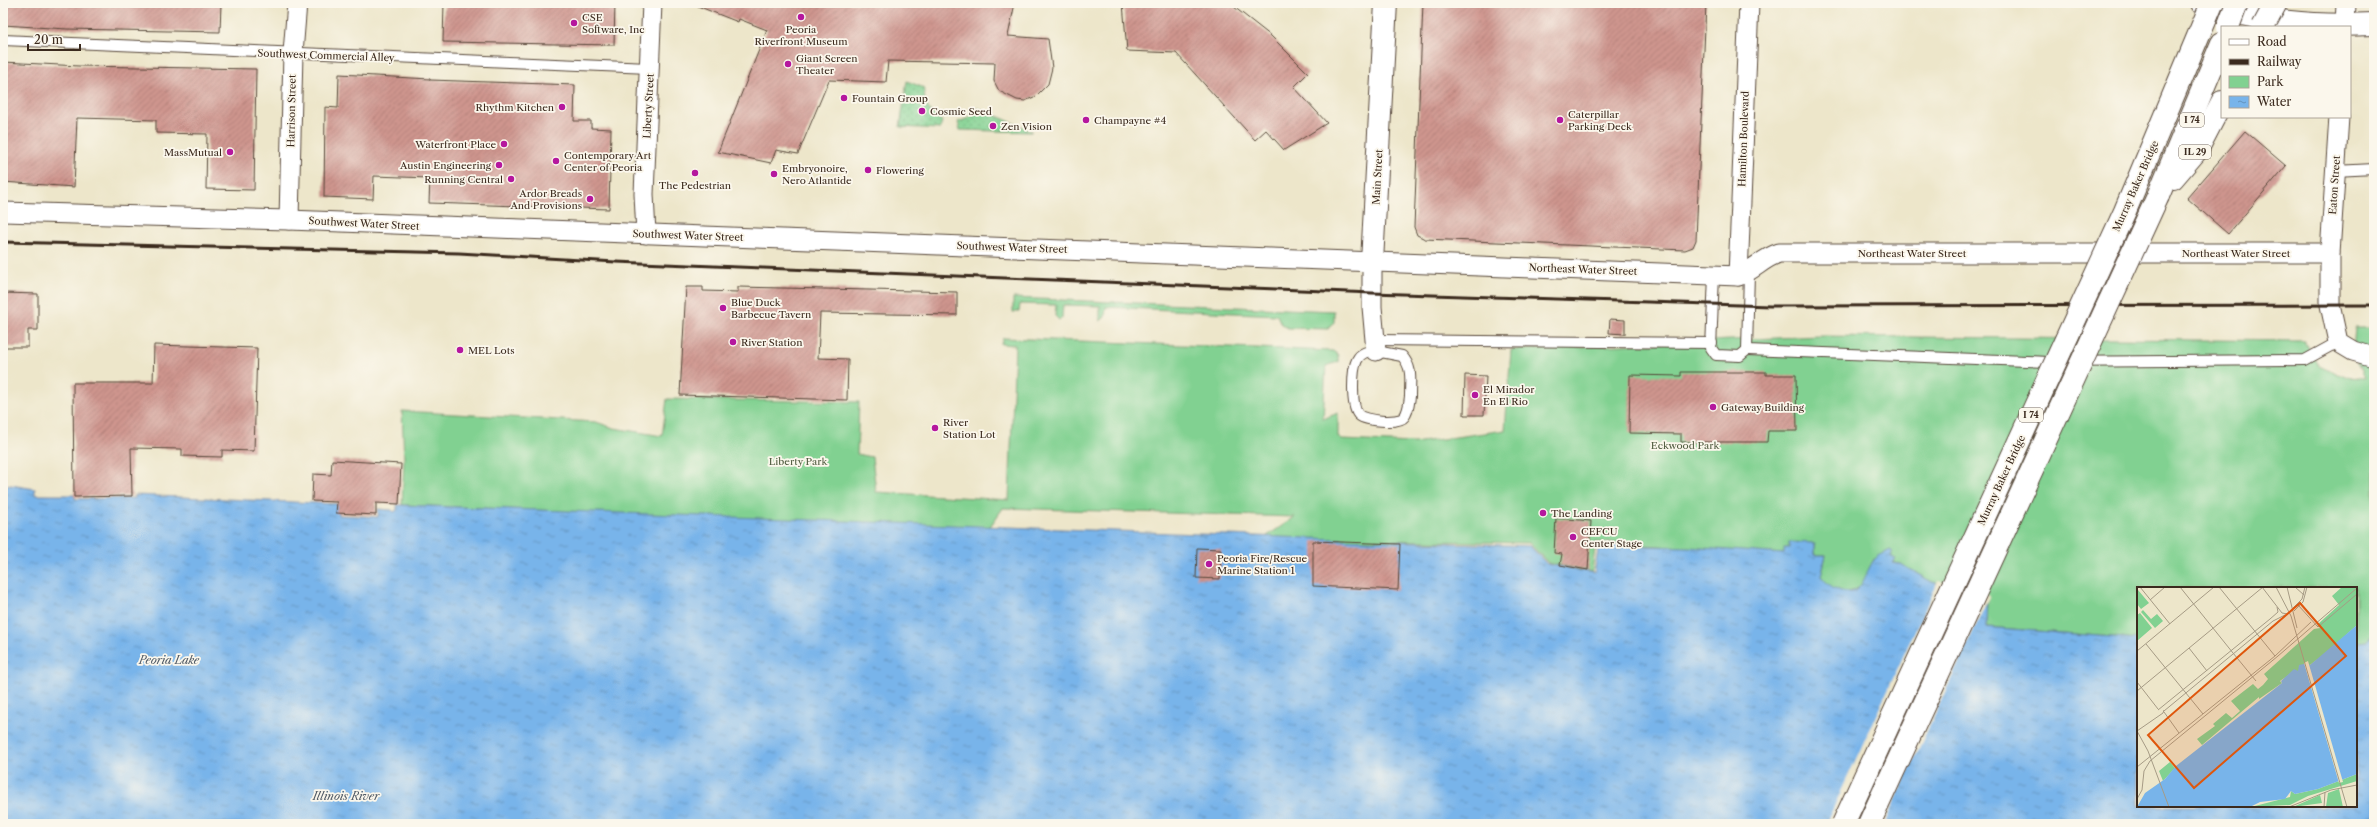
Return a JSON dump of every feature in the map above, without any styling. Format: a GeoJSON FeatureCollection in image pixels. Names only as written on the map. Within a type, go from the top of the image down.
{"type":"FeatureCollection","features":[{"type":"Feature","properties":{"kind":"main road","name":"Main Street"},"geometry":{"type":"LineString","coordinates":[[1372,262],[1386,3]]}},
{"type":"Feature","properties":{"kind":"main road"},"geometry":{"type":"LineString","coordinates":[[2202,3],[2267,20],[2312,25],[2345,26],[2374,24]]}},
{"type":"Feature","properties":{"kind":"main road","name":"Murray Baker Bridge"},"geometry":{"type":"LineString","coordinates":[[1843,824],[2124,211],[2212,3]]}},
{"type":"Feature","properties":{"kind":"main road"},"geometry":{"type":"LineString","coordinates":[[2228,26],[2237,3]]}},
{"type":"Feature","properties":{"kind":"main road"},"geometry":{"type":"LineString","coordinates":[[2264,26],[2276,3]]}},
{"type":"Feature","properties":{"kind":"main road","name":"I 74"},"geometry":{"type":"LineString","coordinates":[[1869,824],[2158,196],[2221,45]]}},
{"type":"Feature","properties":{"kind":"main road","name":"IL 29"},"geometry":{"type":"LineString","coordinates":[[2158,196],[2197,150],[2221,104]]}},
{"type":"Feature","properties":{"kind":"street","name":"Harrison Street"},"geometry":{"type":"LineString","coordinates":[[289,220],[293,53],[297,3]]}},
{"type":"Feature","properties":{"kind":"street","name":"Liberty Street"},"geometry":{"type":"LineString","coordinates":[[646,234],[644,194],[652,3]]}},
{"type":"Feature","properties":{"kind":"street","name":"Hamilton Boulevard"},"geometry":{"type":"LineString","coordinates":[[1743,274],[1749,3]]}},
{"type":"Feature","properties":{"kind":"street"},"geometry":{"type":"LineString","coordinates":[[2345,26],[2346,3]]}},
{"type":"Feature","properties":{"kind":"street","name":"Eaton Street"},"geometry":{"type":"LineString","coordinates":[[2330,253],[2339,118]]}},
{"type":"Feature","properties":{"kind":"street","name":"Southwest Water Street"},"geometry":{"type":"LineString","coordinates":[[3,212],[289,220],[1372,262]]}},
{"type":"Feature","properties":{"kind":"street","name":"Northeast Water Street"},"geometry":{"type":"LineString","coordinates":[[1372,262],[1714,275],[1743,274],[1762,260],[1779,253],[2330,253]]}},
{"type":"Feature","properties":{"kind":"street"},"geometry":{"type":"LineString","coordinates":[[2330,253],[2330,305],[2338,342],[2353,351],[2374,356]]}},
{"type":"Feature","properties":{"kind":"street","name":"Main Street"},"geometry":{"type":"LineString","coordinates":[[1372,262],[1372,307],[1376,345]]}},
{"type":"Feature","properties":{"kind":"lane","name":"Southwest Commercial Alley"},"geometry":{"type":"LineString","coordinates":[[3,40],[649,68]]}},
{"type":"Feature","properties":{"kind":"lane"},"geometry":{"type":"LineString","coordinates":[[2335,171],[2374,168]]}},
{"type":"Feature","properties":{"kind":"lane"},"geometry":{"type":"LineString","coordinates":[[1743,274],[1747,350]]}},
{"type":"Feature","properties":{"kind":"lane"},"geometry":{"type":"LineString","coordinates":[[1714,275],[1712,352],[1716,355],[1740,356],[1747,350],[2049,362],[2305,360],[2338,342]]}},
{"type":"Feature","properties":{"kind":"lane"},"geometry":{"type":"LineString","coordinates":[[1376,345],[1402,356],[1411,371],[1409,406],[1404,417],[1396,421],[1365,419],[1358,415],[1354,406],[1354,370],[1358,359],[1365,352],[1376,345],[1712,342]]}},
{"type":"Feature","properties":{"kind":"green space"},"geometry":{"type":"Polygon","coordinates":[[[907,81],[924,88],[926,103],[930,111],[942,121],[940,129],[900,127],[907,81]]]}},
{"type":"Feature","properties":{"kind":"green space"},"geometry":{"type":"Polygon","coordinates":[[[978,108],[1032,131],[960,130],[958,122],[969,118],[978,108]]]}},
{"type":"Feature","properties":{"kind":"green space"},"geometry":{"type":"Polygon","coordinates":[[[1013,298],[1334,311],[1334,322],[1328,329],[1288,328],[1281,324],[1277,315],[1106,307],[1105,317],[1100,321],[1100,306],[1063,305],[1062,318],[1059,320],[1055,316],[1056,305],[1020,304],[1019,312],[1013,312],[1013,298]]]}},
{"type":"Feature","properties":{"kind":"green space"},"geometry":{"type":"Polygon","coordinates":[[[2355,328],[2374,328],[2374,636],[2371,636],[2368,641],[2357,642],[2357,587],[2137,587],[2137,639],[1986,627],[1987,596],[1932,582],[1900,564],[1874,559],[1862,584],[1858,588],[1853,591],[1846,592],[1835,589],[1821,576],[1826,555],[1815,555],[1815,544],[1789,548],[1784,554],[1596,542],[1592,572],[1548,563],[1529,543],[1264,538],[1295,517],[1003,508],[989,528],[402,505],[404,460],[402,411],[596,422],[614,428],[662,436],[667,399],[859,402],[857,454],[872,457],[876,492],[1009,500],[1015,345],[1001,344],[1003,338],[1333,351],[1338,355],[1338,362],[1326,366],[1323,419],[1338,413],[1338,437],[1342,440],[1414,443],[1505,430],[1511,350],[1820,336],[2305,341],[2317,364],[2345,377],[2365,378],[2353,351],[2355,328]]]}},
{"type":"Feature","properties":{"kind":"water","name":"Peoria Lake"},"geometry":{"type":"Polygon","coordinates":[[[11,485],[35,489],[35,495],[75,495],[75,499],[135,498],[135,495],[339,504],[339,515],[378,517],[378,509],[392,510],[394,512],[397,510],[397,505],[402,505],[1530,546],[1547,564],[1594,573],[1599,545],[1688,547],[1784,554],[1784,548],[1789,548],[1789,542],[1815,543],[1815,555],[1826,555],[1821,576],[1832,587],[1848,592],[1854,591],[1858,588],[1875,559],[1890,550],[1893,552],[1891,556],[1895,559],[1892,563],[1900,564],[1932,582],[1987,596],[1986,627],[2137,639],[2137,807],[2357,807],[2357,642],[2368,641],[2371,636],[2374,636],[2374,824],[3,824],[3,487],[11,485]]]}},
{"type":"Feature","properties":{"kind":"pier"},"geometry":{"type":"Polygon","coordinates":[[[1938,581],[1988,594],[1989,597],[1884,824],[1826,824],[1938,581]]]}},
{"type":"Feature","properties":{"kind":"building"},"geometry":{"type":"Polygon","coordinates":[[[3,3],[221,3],[220,32],[67,29],[3,25],[3,3]]]}},
{"type":"Feature","properties":{"kind":"building"},"geometry":{"type":"Polygon","coordinates":[[[444,3],[615,3],[614,45],[443,42],[444,3]]]}},
{"type":"Feature","properties":{"kind":"building"},"geometry":{"type":"Polygon","coordinates":[[[690,3],[1015,3],[1008,36],[1048,39],[1052,68],[1048,84],[1036,96],[1025,101],[1017,100],[999,91],[994,81],[995,63],[888,61],[886,82],[829,80],[798,154],[776,150],[771,163],[718,152],[767,30],[739,19],[738,22],[690,3]]]}},
{"type":"Feature","properties":{"kind":"building"},"geometry":{"type":"Polygon","coordinates":[[[1123,3],[1229,3],[1271,36],[1308,73],[1294,87],[1327,123],[1284,150],[1266,130],[1255,140],[1176,53],[1127,51],[1123,3]]]}},
{"type":"Feature","properties":{"kind":"building","name":"Caterpillar Parking Deck"},"geometry":{"type":"Polygon","coordinates":[[[1423,3],[1706,3],[1696,240],[1693,247],[1685,250],[1425,239],[1417,235],[1414,227],[1423,3]]]}},
{"type":"Feature","properties":{"kind":"building"},"geometry":{"type":"Polygon","coordinates":[[[3,62],[79,66],[256,69],[254,190],[206,189],[207,134],[156,133],[156,120],[77,118],[74,187],[3,182],[3,62]]]}},
{"type":"Feature","properties":{"kind":"building"},"geometry":{"type":"Polygon","coordinates":[[[339,74],[430,80],[575,85],[574,121],[591,121],[591,128],[611,129],[609,209],[429,203],[430,178],[374,176],[373,199],[324,197],[325,107],[338,108],[339,74]]]}},
{"type":"Feature","properties":{"kind":"building"},"geometry":{"type":"Polygon","coordinates":[[[2245,131],[2286,166],[2228,234],[2187,198],[2245,131]]]}},
{"type":"Feature","properties":{"kind":"building","name":"River Station"},"geometry":{"type":"Polygon","coordinates":[[[686,287],[703,287],[703,291],[738,292],[738,287],[957,292],[957,315],[820,313],[818,358],[848,359],[847,400],[680,395],[686,287]]]}},
{"type":"Feature","properties":{"kind":"building"},"geometry":{"type":"Polygon","coordinates":[[[3,293],[38,294],[38,330],[28,330],[28,347],[3,347],[3,293]]]}},
{"type":"Feature","properties":{"kind":"building"},"geometry":{"type":"Polygon","coordinates":[[[1610,319],[1625,320],[1625,334],[1609,333],[1610,319]]]}},
{"type":"Feature","properties":{"kind":"building"},"geometry":{"type":"Polygon","coordinates":[[[154,345],[257,348],[254,451],[222,450],[222,457],[182,456],[182,449],[131,448],[132,496],[74,497],[73,383],[153,383],[154,345]]]}},
{"type":"Feature","properties":{"kind":"building","name":"Gateway Building"},"geometry":{"type":"Polygon","coordinates":[[[1681,372],[1766,372],[1766,375],[1796,375],[1797,431],[1768,431],[1767,442],[1681,442],[1681,434],[1629,433],[1630,375],[1681,376],[1681,372]]]}},
{"type":"Feature","properties":{"kind":"building"},"geometry":{"type":"Polygon","coordinates":[[[1465,375],[1486,376],[1484,415],[1464,415],[1465,375]]]}},
{"type":"Feature","properties":{"kind":"building"},"geometry":{"type":"Polygon","coordinates":[[[332,460],[401,464],[399,504],[376,503],[376,515],[336,513],[337,502],[312,501],[313,474],[331,475],[332,460]]]}},
{"type":"Feature","properties":{"kind":"building","name":"CEFCU Center Stage"},"geometry":{"type":"Polygon","coordinates":[[[1556,518],[1591,521],[1588,570],[1560,565],[1562,554],[1554,553],[1556,518]]]}},
{"type":"Feature","properties":{"kind":"building"},"geometry":{"type":"Polygon","coordinates":[[[1313,541],[1400,544],[1398,590],[1313,586],[1313,541]]]}},
{"type":"Feature","properties":{"kind":"building","name":"Peoria Fire/Rescue Marine Station 1"},"geometry":{"type":"Polygon","coordinates":[[[1197,548],[1221,549],[1220,579],[1196,578],[1197,548]]]}},
{"type":"Feature","properties":{"kind":"railway"},"geometry":{"type":"LineString","coordinates":[[3,242],[459,253],[616,262],[1372,293],[1770,306],[2374,305]]}},
{"type":"Feature","properties":{"kind":"place","name":"Peoria Riverfront Museum"},"geometry":{"type":"Point","coordinates":[801,17]}},
{"type":"Feature","properties":{"kind":"place","name":"CSE Software, Inc"},"geometry":{"type":"Point","coordinates":[574,23]}},
{"type":"Feature","properties":{"kind":"place","name":"Giant Screen Theater"},"geometry":{"type":"Point","coordinates":[788,64]}},
{"type":"Feature","properties":{"kind":"place","name":"Fountain Group"},"geometry":{"type":"Point","coordinates":[844,98]}},
{"type":"Feature","properties":{"kind":"place","name":"Rhythm Kitchen"},"geometry":{"type":"Point","coordinates":[562,107]}},
{"type":"Feature","properties":{"kind":"place","name":"Cosmic Seed"},"geometry":{"type":"Point","coordinates":[922,111]}},
{"type":"Feature","properties":{"kind":"place","name":"Champayne #4"},"geometry":{"type":"Point","coordinates":[1086,120]}},
{"type":"Feature","properties":{"kind":"place","name":"Caterpillar Parking Deck"},"geometry":{"type":"Point","coordinates":[1560,120]}},
{"type":"Feature","properties":{"kind":"place","name":"Zen Vision"},"geometry":{"type":"Point","coordinates":[993,126]}},
{"type":"Feature","properties":{"kind":"place","name":"Waterfront Place"},"geometry":{"type":"Point","coordinates":[504,144]}},
{"type":"Feature","properties":{"kind":"place","name":"MassMutual"},"geometry":{"type":"Point","coordinates":[230,152]}},
{"type":"Feature","properties":{"kind":"place","name":"Contemporary Art Center of Peoria"},"geometry":{"type":"Point","coordinates":[556,161]}},
{"type":"Feature","properties":{"kind":"place","name":"Austin Engineering"},"geometry":{"type":"Point","coordinates":[499,165]}},
{"type":"Feature","properties":{"kind":"place","name":"Flowering"},"geometry":{"type":"Point","coordinates":[868,170]}},
{"type":"Feature","properties":{"kind":"place","name":"The Pedestrian"},"geometry":{"type":"Point","coordinates":[695,173]}},
{"type":"Feature","properties":{"kind":"place","name":"Embryonoire, Nero Atlantide"},"geometry":{"type":"Point","coordinates":[774,174]}},
{"type":"Feature","properties":{"kind":"place","name":"Running Central"},"geometry":{"type":"Point","coordinates":[511,179]}},
{"type":"Feature","properties":{"kind":"place","name":"Ardor Breads And Provisions"},"geometry":{"type":"Point","coordinates":[590,199]}},
{"type":"Feature","properties":{"kind":"place","name":"Blue Duck Barbecue Tavern"},"geometry":{"type":"Point","coordinates":[723,308]}},
{"type":"Feature","properties":{"kind":"place","name":"River Station"},"geometry":{"type":"Point","coordinates":[733,342]}},
{"type":"Feature","properties":{"kind":"place","name":"MEL Lots"},"geometry":{"type":"Point","coordinates":[460,350]}},
{"type":"Feature","properties":{"kind":"place","name":"El Mirador En El Rio"},"geometry":{"type":"Point","coordinates":[1475,395]}},
{"type":"Feature","properties":{"kind":"place","name":"Gateway Building"},"geometry":{"type":"Point","coordinates":[1713,407]}},
{"type":"Feature","properties":{"kind":"place","name":"River Station Lot"},"geometry":{"type":"Point","coordinates":[935,428]}},
{"type":"Feature","properties":{"kind":"place","name":"The Landing"},"geometry":{"type":"Point","coordinates":[1543,513]}},
{"type":"Feature","properties":{"kind":"place","name":"CEFCU Center Stage"},"geometry":{"type":"Point","coordinates":[1573,537]}},
{"type":"Feature","properties":{"kind":"place","name":"Peoria Fire/Rescue Marine Station 1"},"geometry":{"type":"Point","coordinates":[1209,564]}},
{"type":"Feature","properties":{"kind":"park label","name":"Eckwood Park"},"geometry":{"type":"Point","coordinates":[1685,445]}},
{"type":"Feature","properties":{"kind":"park label","name":"Liberty Park"},"geometry":{"type":"Point","coordinates":[798,461]}},
{"type":"Feature","properties":{"kind":"water label","name":"Illinois River"},"geometry":{"type":"Point","coordinates":[346,796]}}]}
